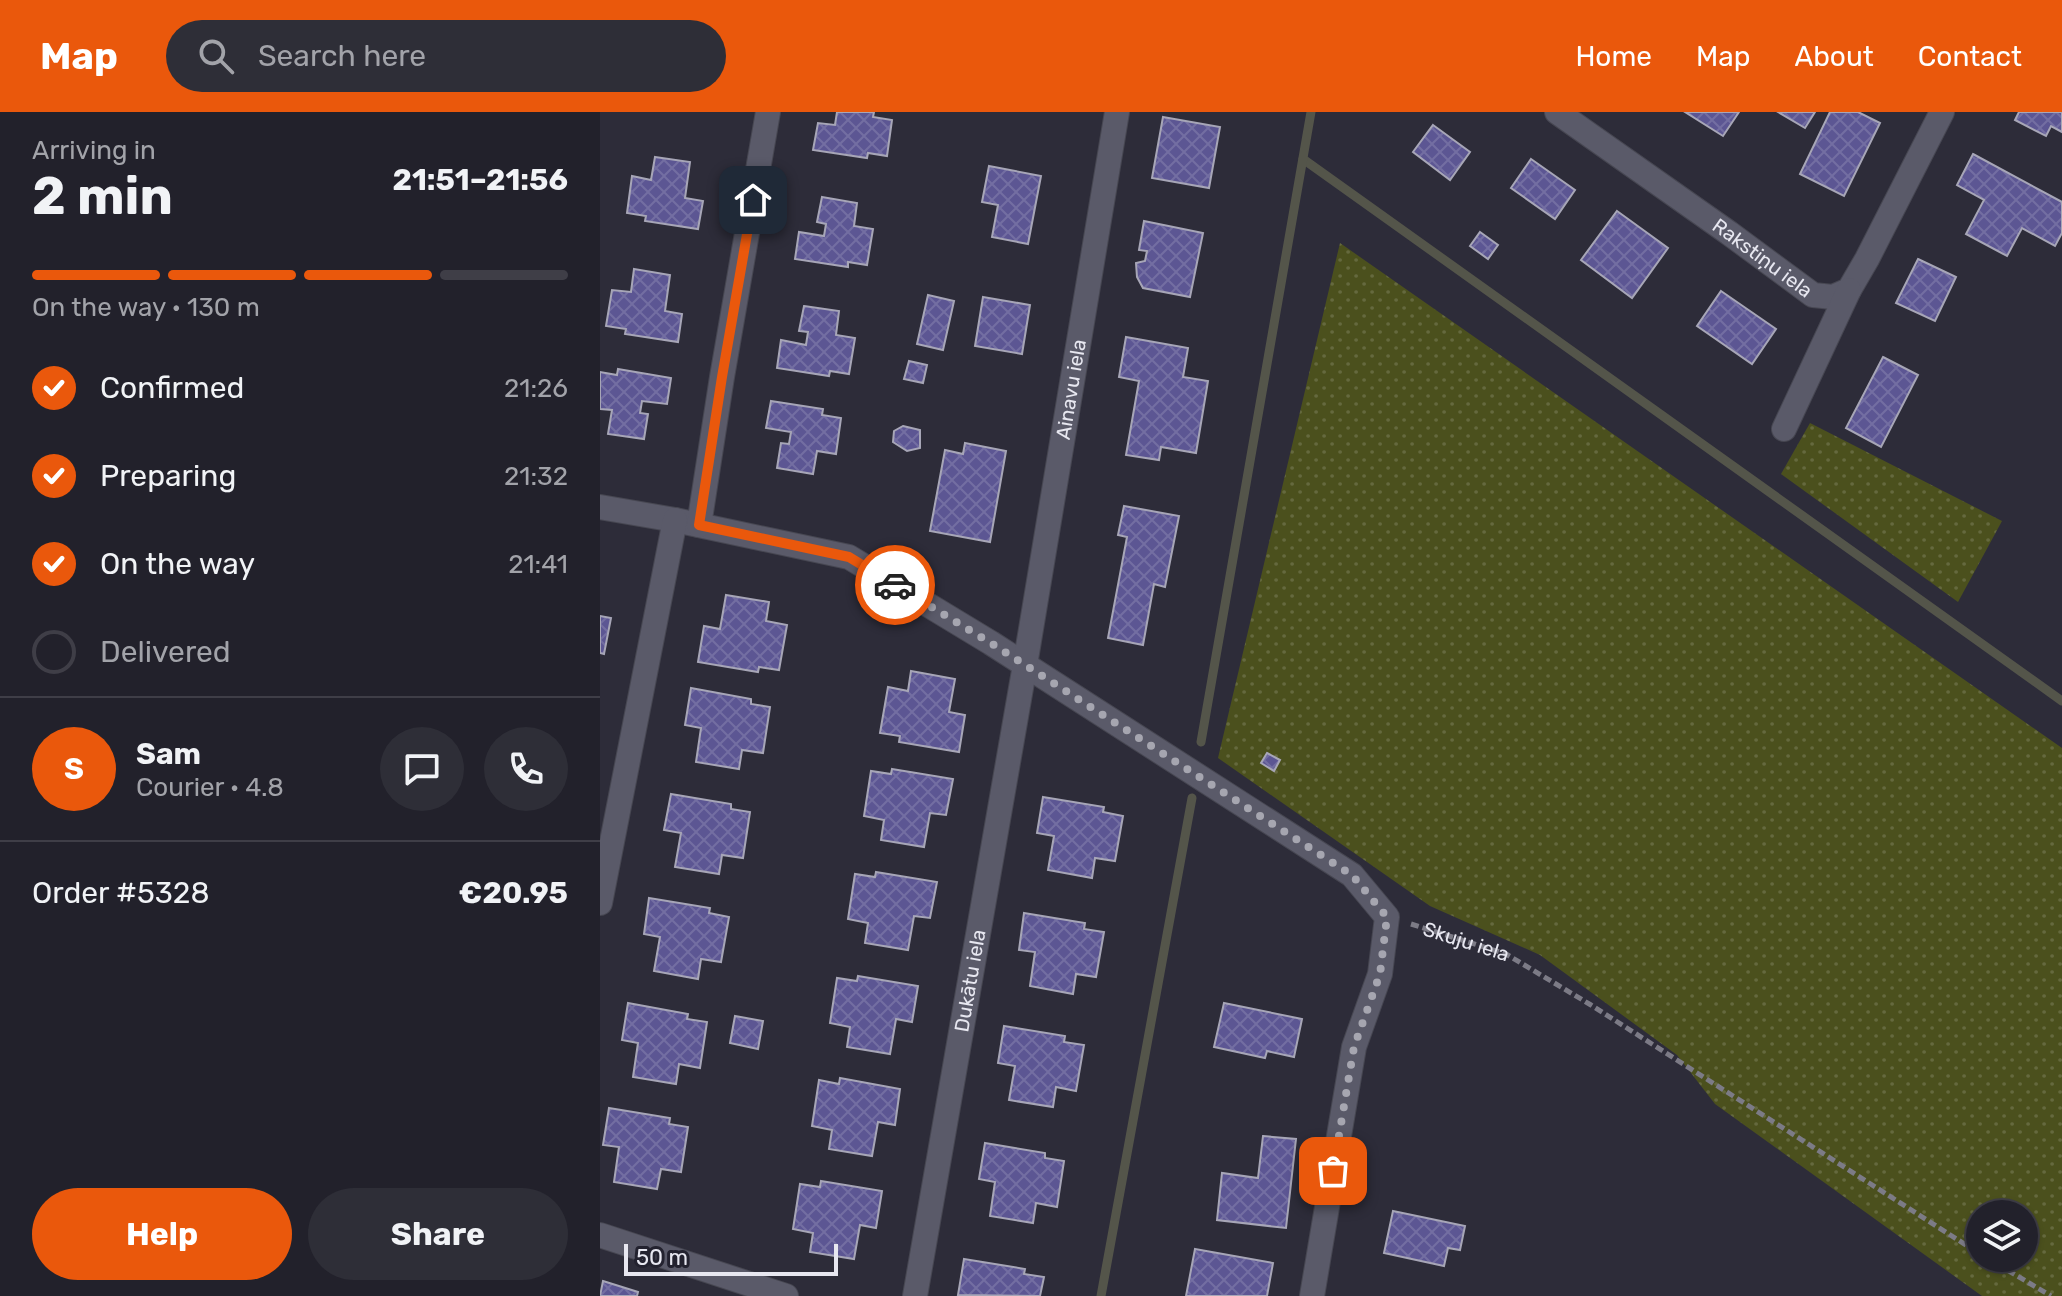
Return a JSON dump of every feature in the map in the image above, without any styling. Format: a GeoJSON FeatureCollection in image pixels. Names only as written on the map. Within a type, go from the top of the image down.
{"type":"FeatureCollection","features":[{"type":"Feature","properties":{"kind":"street"},"geometry":{"type":"LineString","coordinates":[[600,903],[722,377],[768,112]]}},
{"type":"Feature","properties":{"kind":"street","name":"Ainavu iela"},"geometry":{"type":"LineString","coordinates":[[1025,665],[1117,112]]}},
{"type":"Feature","properties":{"kind":"street","name":"Rakstiņu iela"},"geometry":{"type":"LineString","coordinates":[[1557,112],[1813,295],[1833,297],[1849,290]]}},
{"type":"Feature","properties":{"kind":"street"},"geometry":{"type":"LineString","coordinates":[[1784,429],[1849,290],[1942,112]]}},
{"type":"Feature","properties":{"kind":"street"},"geometry":{"type":"LineString","coordinates":[[600,507],[687,522],[849,557],[1025,665],[1352,875],[1387,917],[1380,974],[1354,1047],[1312,1296]]}},
{"type":"Feature","properties":{"kind":"street","name":"Dukātu iela"},"geometry":{"type":"LineString","coordinates":[[915,1296],[1025,665]]}},
{"type":"Feature","properties":{"kind":"street"},"geometry":{"type":"LineString","coordinates":[[600,1235],[786,1296]]}},
{"type":"Feature","properties":{"kind":"path","name":"Skuju iela"},"geometry":{"type":"LineString","coordinates":[[1387,917],[1506,954],[1966,1245]]}},
{"type":"Feature","properties":{"kind":"path"},"geometry":{"type":"LineString","coordinates":[[2011,1272],[2051,1296]]}},
{"type":"Feature","properties":{"kind":"green space"},"geometry":{"type":"Polygon","coordinates":[[[1340,243],[2062,748],[2062,1296],[1982,1296],[1715,1104],[1677,1055],[1540,955],[1430,906],[1218,758],[1340,243]]]}},
{"type":"Feature","properties":{"kind":"green space"},"geometry":{"type":"Polygon","coordinates":[[[1810,423],[2002,521],[1958,602],[1781,474],[1810,423]]]}},
{"type":"Feature","properties":{"kind":"building"},"geometry":{"type":"Polygon","coordinates":[[[837,112],[874,112],[873,117],[892,120],[887,156],[868,153],[867,158],[813,150],[818,123],[835,125],[837,112]]]}},
{"type":"Feature","properties":{"kind":"building"},"geometry":{"type":"Polygon","coordinates":[[[1685,112],[1739,112],[1723,136],[1685,112]]]}},
{"type":"Feature","properties":{"kind":"building"},"geometry":{"type":"Polygon","coordinates":[[[1778,112],[1815,112],[1805,128],[1778,112]]]}},
{"type":"Feature","properties":{"kind":"building"},"geometry":{"type":"Polygon","coordinates":[[[1830,112],[1858,112],[1880,123],[1844,196],[1800,174],[1830,112]]]}},
{"type":"Feature","properties":{"kind":"building"},"geometry":{"type":"Polygon","coordinates":[[[2019,112],[2062,112],[2062,132],[2051,126],[2046,136],[2015,120],[2019,112]]]}},
{"type":"Feature","properties":{"kind":"building"},"geometry":{"type":"Polygon","coordinates":[[[1163,117],[1220,127],[1209,188],[1152,178],[1163,117]]]}},
{"type":"Feature","properties":{"kind":"building"},"geometry":{"type":"Polygon","coordinates":[[[1433,125],[1470,152],[1450,180],[1413,152],[1433,125]]]}},
{"type":"Feature","properties":{"kind":"building"},"geometry":{"type":"Polygon","coordinates":[[[1973,154],[2062,202],[2062,233],[2055,246],[2022,228],[2007,256],[1966,234],[1984,200],[1957,185],[1973,154]]]}},
{"type":"Feature","properties":{"kind":"building"},"geometry":{"type":"Polygon","coordinates":[[[655,157],[690,162],[685,198],[703,201],[698,229],[645,221],[646,216],[627,213],[632,176],[651,180],[655,157]]]}},
{"type":"Feature","properties":{"kind":"building"},"geometry":{"type":"Polygon","coordinates":[[[1531,159],[1575,190],[1555,219],[1511,188],[1531,159]]]}},
{"type":"Feature","properties":{"kind":"building"},"geometry":{"type":"Polygon","coordinates":[[[989,166],[1041,176],[1028,244],[992,237],[998,205],[982,202],[989,166]]]}},
{"type":"Feature","properties":{"kind":"building"},"geometry":{"type":"Polygon","coordinates":[[[822,197],[857,203],[854,226],[873,229],[867,265],[848,262],[848,267],[795,259],[799,232],[824,236],[826,224],[817,222],[822,197]]]}},
{"type":"Feature","properties":{"kind":"building"},"geometry":{"type":"Polygon","coordinates":[[[1617,211],[1668,248],[1632,298],[1581,260],[1617,211]]]}},
{"type":"Feature","properties":{"kind":"building"},"geometry":{"type":"Polygon","coordinates":[[[1144,221],[1203,233],[1190,297],[1143,288],[1137,277],[1136,263],[1145,261],[1147,251],[1139,250],[1144,221]]]}},
{"type":"Feature","properties":{"kind":"building"},"geometry":{"type":"Polygon","coordinates":[[[1480,232],[1498,245],[1488,259],[1470,246],[1480,232]]]}},
{"type":"Feature","properties":{"kind":"building"},"geometry":{"type":"Polygon","coordinates":[[[1918,259],[1956,277],[1935,321],[1896,303],[1918,259]]]}},
{"type":"Feature","properties":{"kind":"building"},"geometry":{"type":"Polygon","coordinates":[[[634,269],[670,275],[665,311],[682,314],[678,342],[625,334],[626,329],[606,326],[612,290],[631,292],[634,269]]]}},
{"type":"Feature","properties":{"kind":"building"},"geometry":{"type":"Polygon","coordinates":[[[1721,291],[1776,329],[1752,364],[1697,326],[1721,291]]]}},
{"type":"Feature","properties":{"kind":"building"},"geometry":{"type":"Polygon","coordinates":[[[928,295],[954,301],[943,350],[917,344],[928,295]]]}},
{"type":"Feature","properties":{"kind":"building"},"geometry":{"type":"Polygon","coordinates":[[[983,297],[1030,305],[1022,354],[975,346],[983,297]]]}},
{"type":"Feature","properties":{"kind":"building"},"geometry":{"type":"Polygon","coordinates":[[[804,306],[839,311],[836,335],[855,338],[849,374],[830,371],[829,376],[777,368],[781,340],[806,345],[808,332],[799,331],[804,306]]]}},
{"type":"Feature","properties":{"kind":"building"},"geometry":{"type":"Polygon","coordinates":[[[1126,337],[1188,348],[1183,377],[1208,381],[1196,453],[1161,447],[1159,460],[1126,455],[1139,381],[1119,377],[1126,337]]]}},
{"type":"Feature","properties":{"kind":"building"},"geometry":{"type":"Polygon","coordinates":[[[1883,357],[1918,375],[1881,447],[1846,428],[1883,357]]]}},
{"type":"Feature","properties":{"kind":"building"},"geometry":{"type":"Polygon","coordinates":[[[909,361],[927,365],[923,383],[904,379],[909,361]]]}},
{"type":"Feature","properties":{"kind":"building"},"geometry":{"type":"Polygon","coordinates":[[[618,369],[671,378],[667,404],[642,401],[640,413],[648,414],[644,439],[608,434],[612,410],[600,409],[600,372],[617,375],[618,369]]]}},
{"type":"Feature","properties":{"kind":"building"},"geometry":{"type":"Polygon","coordinates":[[[771,401],[823,409],[822,415],[841,418],[836,454],[817,451],[813,474],[777,468],[781,443],[789,444],[791,432],[766,428],[771,401]]]}},
{"type":"Feature","properties":{"kind":"building"},"geometry":{"type":"Polygon","coordinates":[[[903,426],[920,430],[920,448],[907,451],[893,442],[894,431],[903,426]]]}},
{"type":"Feature","properties":{"kind":"building"},"geometry":{"type":"Polygon","coordinates":[[[965,443],[1006,451],[990,542],[930,531],[945,450],[963,454],[965,443]]]}},
{"type":"Feature","properties":{"kind":"building"},"geometry":{"type":"Polygon","coordinates":[[[1124,506],[1179,516],[1165,587],[1154,584],[1143,645],[1108,638],[1127,537],[1118,535],[1124,506]]]}},
{"type":"Feature","properties":{"kind":"building"},"geometry":{"type":"Polygon","coordinates":[[[726,595],[769,602],[766,621],[787,625],[779,670],[759,667],[758,672],[698,662],[704,626],[720,629],[726,595]]]}},
{"type":"Feature","properties":{"kind":"building"},"geometry":{"type":"Polygon","coordinates":[[[600,616],[611,618],[604,654],[600,653],[600,616]]]}},
{"type":"Feature","properties":{"kind":"building"},"geometry":{"type":"Polygon","coordinates":[[[911,671],[955,679],[949,712],[965,715],[959,752],[899,742],[900,736],[880,733],[888,687],[908,691],[911,671]]]}},
{"type":"Feature","properties":{"kind":"building"},"geometry":{"type":"Polygon","coordinates":[[[691,688],[751,699],[751,704],[770,707],[763,753],[742,750],[739,769],[696,762],[701,728],[685,725],[691,688]]]}},
{"type":"Feature","properties":{"kind":"building"},"geometry":{"type":"Polygon","coordinates":[[[1267,753],[1280,760],[1274,771],[1261,763],[1267,753]]]}},
{"type":"Feature","properties":{"kind":"building"},"geometry":{"type":"Polygon","coordinates":[[[892,769],[953,779],[946,815],[930,813],[924,847],[881,840],[884,820],[864,816],[871,771],[891,774],[892,769]]]}},
{"type":"Feature","properties":{"kind":"building"},"geometry":{"type":"Polygon","coordinates":[[[671,794],[731,804],[731,809],[750,812],[743,858],[722,855],[719,874],[675,867],[681,833],[664,830],[671,794]]]}},
{"type":"Feature","properties":{"kind":"building"},"geometry":{"type":"Polygon","coordinates":[[[1043,797],[1104,807],[1103,812],[1123,816],[1115,861],[1095,858],[1092,878],[1048,870],[1054,836],[1037,833],[1043,797]]]}},
{"type":"Feature","properties":{"kind":"building"},"geometry":{"type":"Polygon","coordinates":[[[876,872],[937,882],[930,918],[914,916],[908,950],[865,943],[868,923],[848,919],[855,874],[875,877],[876,872]]]}},
{"type":"Feature","properties":{"kind":"building"},"geometry":{"type":"Polygon","coordinates":[[[649,898],[710,908],[709,913],[729,917],[721,962],[701,959],[698,979],[654,971],[660,937],[644,934],[649,898]]]}},
{"type":"Feature","properties":{"kind":"building"},"geometry":{"type":"Polygon","coordinates":[[[1024,913],[1085,923],[1084,929],[1104,932],[1096,977],[1076,974],[1073,994],[1030,986],[1035,952],[1019,950],[1024,913]]]}},
{"type":"Feature","properties":{"kind":"building"},"geometry":{"type":"Polygon","coordinates":[[[858,976],[918,986],[912,1022],[896,1019],[890,1054],[847,1047],[850,1027],[830,1023],[837,978],[857,981],[858,976]]]}},
{"type":"Feature","properties":{"kind":"building"},"geometry":{"type":"Polygon","coordinates":[[[628,1003],[688,1014],[687,1019],[707,1022],[700,1068],[679,1064],[676,1084],[633,1077],[638,1043],[622,1040],[628,1003]]]}},
{"type":"Feature","properties":{"kind":"building"},"geometry":{"type":"Polygon","coordinates":[[[1224,1003],[1302,1019],[1294,1057],[1267,1051],[1265,1058],[1214,1047],[1224,1003]]]}},
{"type":"Feature","properties":{"kind":"building"},"geometry":{"type":"Polygon","coordinates":[[[735,1016],[763,1021],[758,1049],[730,1043],[735,1016]]]}},
{"type":"Feature","properties":{"kind":"building"},"geometry":{"type":"Polygon","coordinates":[[[1004,1026],[1065,1036],[1064,1042],[1084,1045],[1076,1091],[1056,1087],[1053,1107],[1009,1100],[1015,1066],[998,1063],[1004,1026]]]}},
{"type":"Feature","properties":{"kind":"building"},"geometry":{"type":"Polygon","coordinates":[[[840,1078],[900,1089],[895,1125],[878,1122],[872,1156],[829,1149],[832,1130],[812,1126],[819,1080],[839,1084],[840,1078]]]}},
{"type":"Feature","properties":{"kind":"building"},"geometry":{"type":"Polygon","coordinates":[[[609,1108],[670,1118],[669,1124],[688,1127],[681,1172],[661,1169],[657,1189],[614,1182],[619,1147],[603,1145],[609,1108]]]}},
{"type":"Feature","properties":{"kind":"building"},"geometry":{"type":"Polygon","coordinates":[[[1263,1136],[1296,1139],[1286,1228],[1217,1220],[1222,1173],[1258,1178],[1263,1136]]]}},
{"type":"Feature","properties":{"kind":"building"},"geometry":{"type":"Polygon","coordinates":[[[985,1143],[1045,1153],[1045,1158],[1064,1161],[1057,1207],[1036,1203],[1033,1223],[990,1216],[995,1182],[979,1179],[985,1143]]]}},
{"type":"Feature","properties":{"kind":"building"},"geometry":{"type":"Polygon","coordinates":[[[821,1181],[882,1191],[876,1228],[860,1225],[854,1259],[810,1252],[813,1233],[793,1229],[800,1184],[820,1187],[821,1181]]]}},
{"type":"Feature","properties":{"kind":"building"},"geometry":{"type":"Polygon","coordinates":[[[1393,1211],[1465,1226],[1460,1250],[1448,1248],[1444,1266],[1384,1253],[1393,1211]]]}},
{"type":"Feature","properties":{"kind":"building"},"geometry":{"type":"Polygon","coordinates":[[[1195,1249],[1273,1263],[1267,1296],[1186,1296],[1195,1249]]]}},
{"type":"Feature","properties":{"kind":"building"},"geometry":{"type":"Polygon","coordinates":[[[964,1259],[1025,1269],[1024,1274],[1044,1277],[1040,1296],[958,1295],[964,1259]]]}},
{"type":"Feature","properties":{"kind":"building"},"geometry":{"type":"Polygon","coordinates":[[[603,1281],[638,1292],[637,1296],[600,1296],[603,1281]]]}},
{"type":"Feature","properties":{"kind":"waterway"},"geometry":{"type":"LineString","coordinates":[[1201,742],[1311,112]]}},
{"type":"Feature","properties":{"kind":"waterway"},"geometry":{"type":"LineString","coordinates":[[1303,159],[2062,701]]}},
{"type":"Feature","properties":{"kind":"waterway"},"geometry":{"type":"LineString","coordinates":[[1101,1296],[1192,798]]}},
{"type":"Feature","properties":{"kind":"way so far"},"geometry":{"type":"LineString","coordinates":[[895,585],[991,643],[1352,875],[1387,917],[1380,974],[1354,1047],[1333,1171]]}},
{"type":"Feature","properties":{"kind":"route"},"geometry":{"type":"LineString","coordinates":[[753,200],[699,525],[849,557],[895,585]]}}]}
